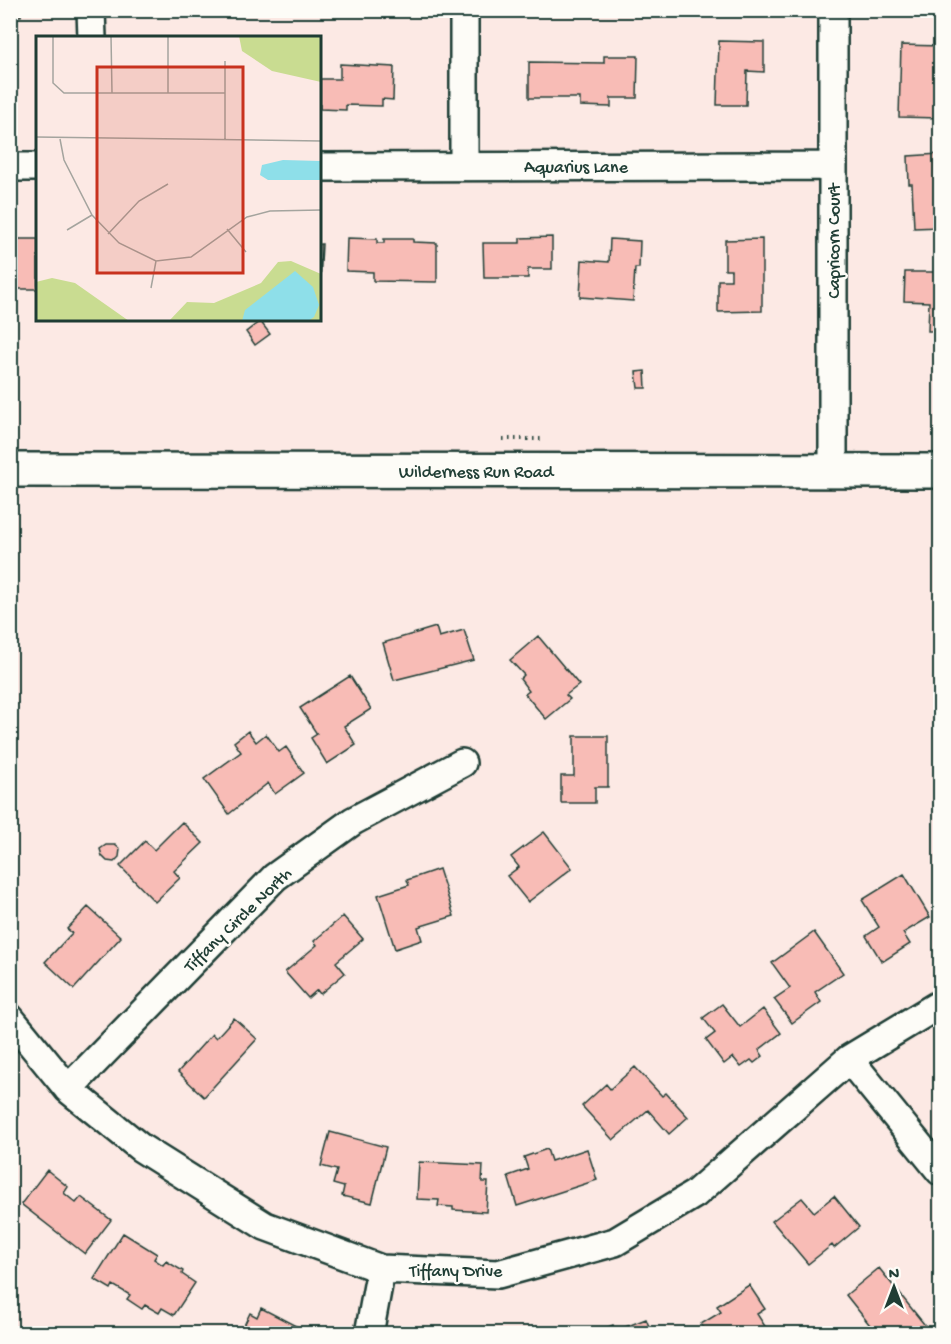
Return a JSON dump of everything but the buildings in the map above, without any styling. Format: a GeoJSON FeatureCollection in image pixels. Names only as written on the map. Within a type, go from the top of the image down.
{"type":"FeatureCollection","features":[{"type":"Feature","properties":{"kind":"street"},"geometry":{"type":"LineString","coordinates":[[91,10],[92,36]]}},
{"type":"Feature","properties":{"kind":"street"},"geometry":{"type":"LineString","coordinates":[[464,10],[464,166]]}},
{"type":"Feature","properties":{"kind":"street","name":"Capricorn Court"},"geometry":{"type":"LineString","coordinates":[[833,471],[834,10]]}},
{"type":"Feature","properties":{"kind":"street","name":"Aquarius Lane"},"geometry":{"type":"LineString","coordinates":[[321,166],[833,166]]}},
{"type":"Feature","properties":{"kind":"street"},"geometry":{"type":"LineString","coordinates":[[10,167],[36,167]]}},
{"type":"Feature","properties":{"kind":"street","name":"Wilderness Run Road"},"geometry":{"type":"LineString","coordinates":[[10,470],[940,471]]}},
{"type":"Feature","properties":{"kind":"street","name":"Tiffany Circle North"},"geometry":{"type":"LineString","coordinates":[[68,1089],[275,877],[352,821],[462,763]]}},
{"type":"Feature","properties":{"kind":"street","name":"Tiffany Drive"},"geometry":{"type":"LineString","coordinates":[[10,1017],[68,1089],[141,1148],[263,1225],[381,1269],[498,1274],[615,1242],[695,1194],[849,1059],[940,1004]]}},
{"type":"Feature","properties":{"kind":"street"},"geometry":{"type":"LineString","coordinates":[[849,1059],[940,1171]]}},
{"type":"Feature","properties":{"kind":"street"},"geometry":{"type":"LineString","coordinates":[[369,1334],[381,1269]]}}]}
